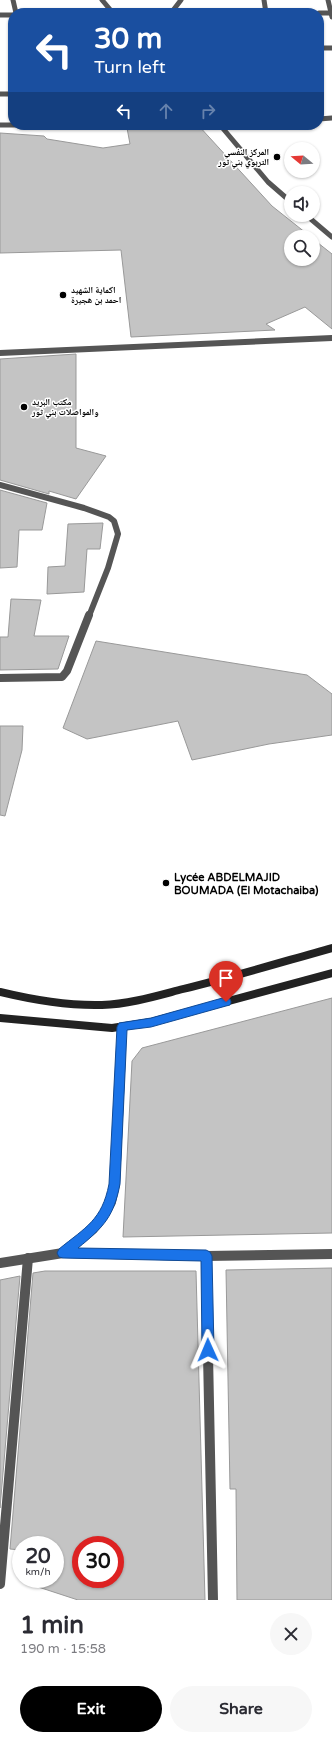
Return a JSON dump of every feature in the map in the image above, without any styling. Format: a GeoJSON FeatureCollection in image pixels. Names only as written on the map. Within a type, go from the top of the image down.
{"type":"FeatureCollection","features":[{"type":"Feature","properties":{"kind":"main road"},"geometry":{"type":"LineString","coordinates":[[0,992],[37,1000],[69,1004],[103,1005],[186,989],[332,948]]}},
{"type":"Feature","properties":{"kind":"main road"},"geometry":{"type":"LineString","coordinates":[[0,1018],[84,1027],[122,1027],[151,1022],[332,973]]}},
{"type":"Feature","properties":{"kind":"street"},"geometry":{"type":"LineString","coordinates":[[5,0],[13,0]]}},
{"type":"Feature","properties":{"kind":"street"},"geometry":{"type":"LineString","coordinates":[[102,0],[109,8]]}},
{"type":"Feature","properties":{"kind":"street"},"geometry":{"type":"LineString","coordinates":[[175,8],[181,0]]}},
{"type":"Feature","properties":{"kind":"street"},"geometry":{"type":"LineString","coordinates":[[328,0],[332,15]]}},
{"type":"Feature","properties":{"kind":"street"},"geometry":{"type":"LineString","coordinates":[[224,130],[268,182],[284,196]]}},
{"type":"Feature","properties":{"kind":"street"},"geometry":{"type":"LineString","coordinates":[[314,222],[332,237]]}},
{"type":"Feature","properties":{"kind":"street"},"geometry":{"type":"LineString","coordinates":[[0,353],[332,338]]}},
{"type":"Feature","properties":{"kind":"street"},"geometry":{"type":"LineString","coordinates":[[0,485],[84,508],[108,517],[114,521],[118,534],[108,568],[67,671],[62,677],[56,678],[0,678]]}},
{"type":"Feature","properties":{"kind":"street"},"geometry":{"type":"LineString","coordinates":[[63,1253],[93,1229],[111,1202],[115,1184],[122,1027]]}},
{"type":"Feature","properties":{"kind":"street"},"geometry":{"type":"LineString","coordinates":[[0,1263],[63,1253],[206,1256],[332,1254]]}},
{"type":"Feature","properties":{"kind":"street"},"geometry":{"type":"LineString","coordinates":[[206,1256],[213,1600]]}},
{"type":"Feature","properties":{"kind":"street"},"geometry":{"type":"LineString","coordinates":[[0,1584],[28,1258]]}},
{"type":"Feature","properties":{"kind":"building"},"geometry":{"type":"Polygon","coordinates":[[[127,130],[203,130],[272,206],[284,216],[284,222],[292,222],[302,230],[284,230],[284,266],[320,266],[320,245],[332,254],[332,329],[305,307],[266,324],[275,330],[131,337],[121,250],[0,253],[0,133],[44,136],[47,139],[103,148],[130,144],[127,130]]]}},
{"type":"Feature","properties":{"kind":"building"},"geometry":{"type":"Polygon","coordinates":[[[76,354],[76,448],[106,456],[76,499],[49,491],[49,494],[0,480],[0,359],[76,354]]]}},
{"type":"Feature","properties":{"kind":"building"},"geometry":{"type":"Polygon","coordinates":[[[0,490],[47,503],[42,530],[19,530],[17,567],[0,568],[0,490]]]}},
{"type":"Feature","properties":{"kind":"building"},"geometry":{"type":"Polygon","coordinates":[[[103,523],[100,549],[87,549],[84,592],[47,594],[48,567],[65,566],[68,524],[103,523]]]}},
{"type":"Feature","properties":{"kind":"building"},"geometry":{"type":"Polygon","coordinates":[[[11,599],[41,600],[34,636],[69,636],[58,669],[0,670],[0,637],[8,637],[11,599]]]}},
{"type":"Feature","properties":{"kind":"building"},"geometry":{"type":"Polygon","coordinates":[[[96,641],[307,675],[332,694],[332,735],[269,744],[192,760],[178,721],[87,739],[63,728],[96,641]]]}},
{"type":"Feature","properties":{"kind":"building"},"geometry":{"type":"Polygon","coordinates":[[[0,726],[23,726],[22,750],[5,816],[0,815],[0,726]]]}},
{"type":"Feature","properties":{"kind":"building"},"geometry":{"type":"Polygon","coordinates":[[[332,998],[332,1233],[123,1237],[132,1061],[142,1048],[332,998]]]}},
{"type":"Feature","properties":{"kind":"building"},"geometry":{"type":"Polygon","coordinates":[[[332,1268],[332,1600],[237,1600],[236,1489],[230,1489],[226,1270],[332,1268]]]}},
{"type":"Feature","properties":{"kind":"building"},"geometry":{"type":"Polygon","coordinates":[[[45,1271],[196,1271],[205,1600],[78,1600],[41,1588],[64,1588],[64,1536],[12,1536],[12,1549],[10,1549],[33,1273],[45,1271]]]}},
{"type":"Feature","properties":{"kind":"building"},"geometry":{"type":"Polygon","coordinates":[[[20,1276],[0,1508],[0,1280],[20,1276]]]}},
{"type":"Feature","properties":{"kind":"place","name":"المركز النفسي التربوي بني ثور"},"geometry":{"type":"Point","coordinates":[277,157]}},
{"type":"Feature","properties":{"kind":"place","name":"اكماية الشهيد احمد بن هجيرة"},"geometry":{"type":"Point","coordinates":[63,295]}},
{"type":"Feature","properties":{"kind":"place","name":"مكتب البريد والمواصلات بني ثور"},"geometry":{"type":"Point","coordinates":[24,407]}},
{"type":"Feature","properties":{"kind":"place","name":"Lycée ABDELMAJID BOUMADA (El Motachaiba)"},"geometry":{"type":"Point","coordinates":[166,883]}},
{"type":"Feature","properties":{"kind":"route"},"geometry":{"type":"LineString","coordinates":[[208,1350],[206,1256],[63,1253],[93,1229],[111,1202],[115,1184],[122,1027],[151,1022],[226,1002]]}}]}
